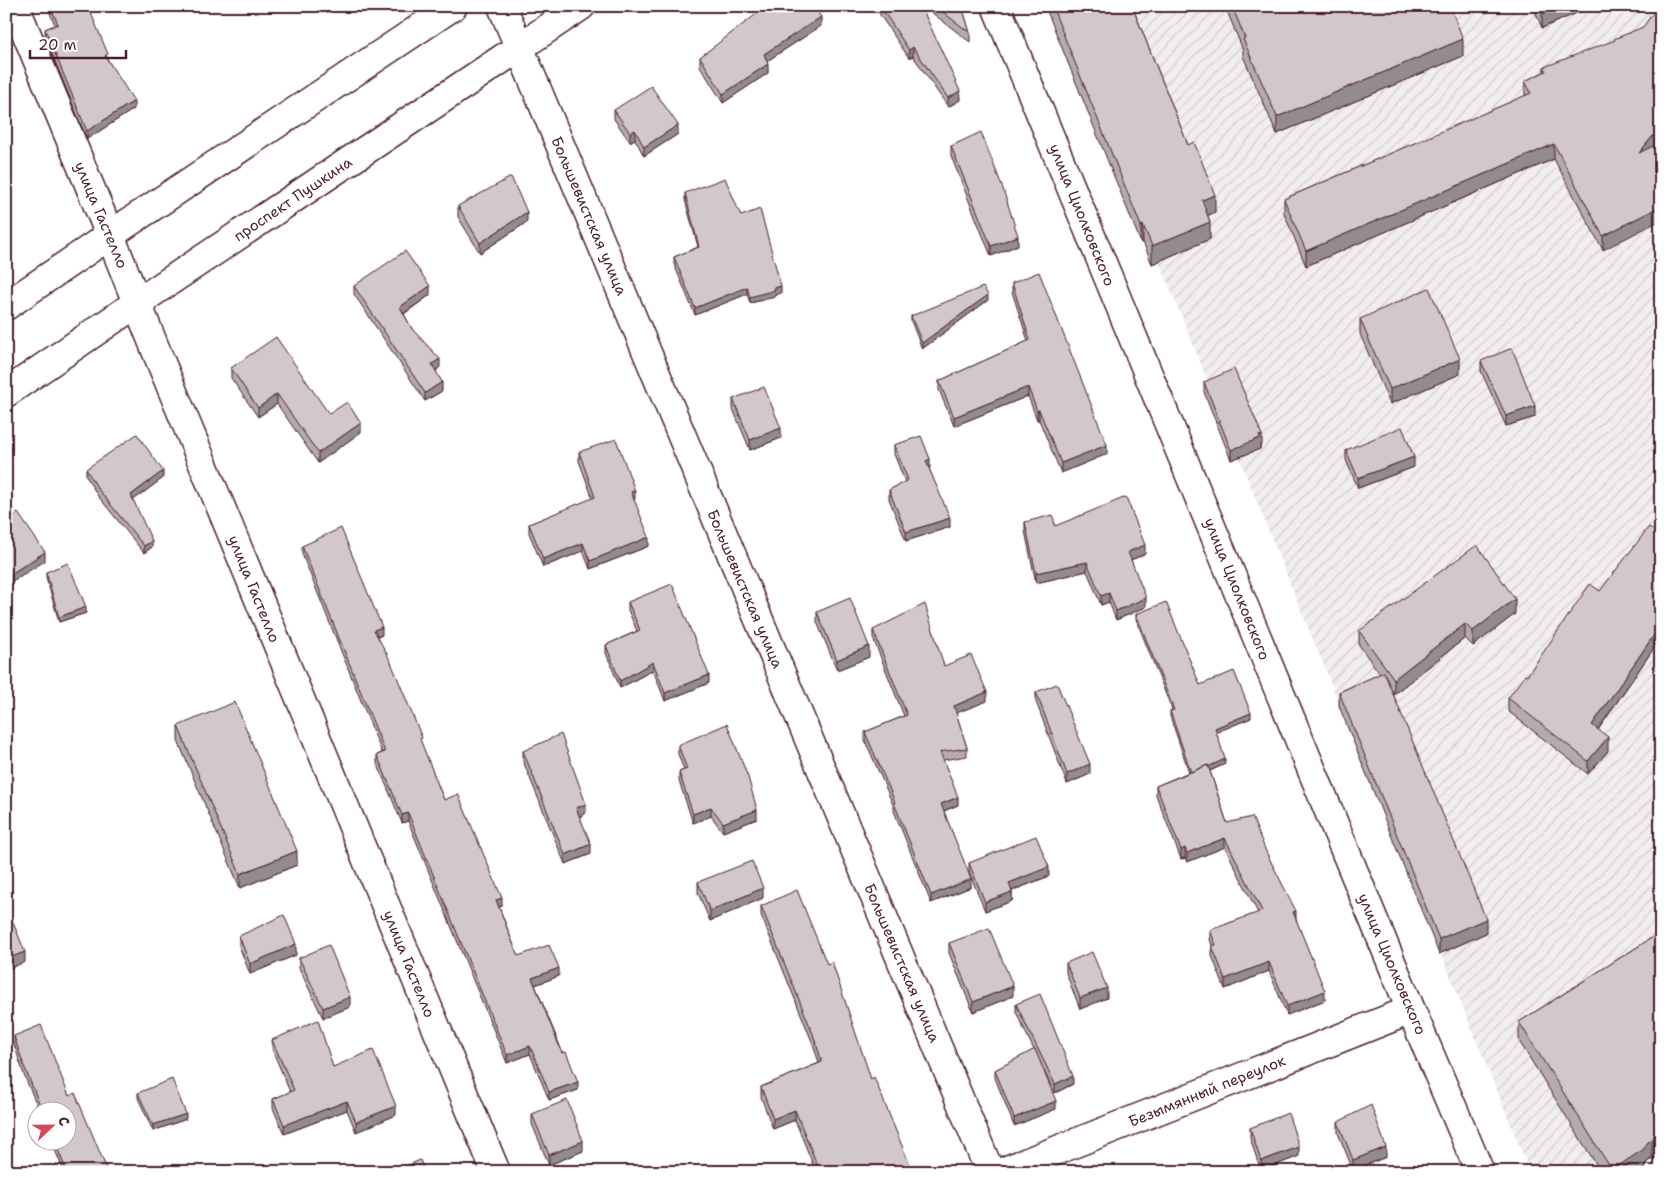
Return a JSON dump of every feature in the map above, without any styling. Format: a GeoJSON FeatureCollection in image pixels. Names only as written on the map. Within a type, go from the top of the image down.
{"type":"FeatureCollection","features":[{"type":"Feature","properties":{"kind":"street","name":"улица Гастелло"},"geometry":{"type":"LineString","coordinates":[[15,6],[496,1172]]}},
{"type":"Feature","properties":{"kind":"street"},"geometry":{"type":"LineString","coordinates":[[6,306],[453,6]]}},
{"type":"Feature","properties":{"kind":"street","name":"Большевистская улица"},"geometry":{"type":"LineString","coordinates":[[502,6],[990,1172]]}},
{"type":"Feature","properties":{"kind":"street","name":"проспект Пушкина"},"geometry":{"type":"LineString","coordinates":[[6,393],[137,303],[581,6]]}},
{"type":"Feature","properties":{"kind":"street","name":"улица Циолковского"},"geometry":{"type":"LineString","coordinates":[[996,6],[1411,1010],[1480,1172]]}},
{"type":"Feature","properties":{"kind":"street","name":"Безымянный переулок"},"geometry":{"type":"LineString","coordinates":[[1002,1172],[1411,1010]]}},
{"type":"Feature","properties":{"kind":"shaded area"},"geometry":{"type":"Polygon","coordinates":[[[1055,6],[1661,6],[1661,1131],[1581,1172],[1530,1172],[1055,6]]]}},
{"type":"Feature","properties":{"kind":"building"},"geometry":{"type":"Polygon","coordinates":[[[50,6],[88,6],[108,54],[105,56],[134,101],[87,131],[45,29],[58,24],[50,6]]]}},
{"type":"Feature","properties":{"kind":"building"},"geometry":{"type":"Polygon","coordinates":[[[767,6],[814,6],[821,17],[764,54],[768,64],[723,94],[700,57],[767,6]]]}},
{"type":"Feature","properties":{"kind":"building"},"geometry":{"type":"Polygon","coordinates":[[[880,6],[921,6],[960,91],[948,98],[913,47],[909,50],[880,6]]]}},
{"type":"Feature","properties":{"kind":"building"},"geometry":{"type":"Polygon","coordinates":[[[935,6],[962,6],[970,33],[935,6]]]}},
{"type":"Feature","properties":{"kind":"building"},"geometry":{"type":"Polygon","coordinates":[[[1052,6],[1132,6],[1188,145],[1194,142],[1215,195],[1202,200],[1210,222],[1152,246],[1143,225],[1141,226],[1052,6]]]}},
{"type":"Feature","properties":{"kind":"building"},"geometry":{"type":"Polygon","coordinates":[[[1232,6],[1450,6],[1463,39],[1277,117],[1243,39],[1245,38],[1232,6]]]}},
{"type":"Feature","properties":{"kind":"building"},"geometry":{"type":"Polygon","coordinates":[[[1539,6],[1561,6],[1542,14],[1539,6]]]}},
{"type":"Feature","properties":{"kind":"building"},"geometry":{"type":"Polygon","coordinates":[[[1658,6],[1661,6],[1661,126],[1639,153],[1661,142],[1661,206],[1603,236],[1554,144],[1306,251],[1284,199],[1531,93],[1525,81],[1546,71],[1544,67],[1615,40],[1643,27],[1658,6]]]}},
{"type":"Feature","properties":{"kind":"building"},"geometry":{"type":"Polygon","coordinates":[[[651,86],[678,125],[644,147],[635,130],[630,133],[614,110],[651,86]]]}},
{"type":"Feature","properties":{"kind":"building"},"geometry":{"type":"Polygon","coordinates":[[[981,132],[1002,186],[1018,236],[991,246],[951,146],[981,132]]]}},
{"type":"Feature","properties":{"kind":"building"},"geometry":{"type":"Polygon","coordinates":[[[511,177],[527,212],[480,243],[458,206],[511,177]]]}},
{"type":"Feature","properties":{"kind":"building"},"geometry":{"type":"Polygon","coordinates":[[[725,178],[741,216],[760,209],[781,286],[774,288],[775,290],[750,297],[747,287],[695,308],[674,257],[699,247],[685,193],[725,178]]]}},
{"type":"Feature","properties":{"kind":"building"},"geometry":{"type":"Polygon","coordinates":[[[405,251],[430,286],[400,307],[412,329],[440,359],[432,364],[442,382],[425,393],[354,286],[405,251]]]}},
{"type":"Feature","properties":{"kind":"building"},"geometry":{"type":"Polygon","coordinates":[[[1039,272],[1107,445],[1061,463],[1028,387],[954,417],[939,381],[1030,340],[1012,283],[1039,272]]]}},
{"type":"Feature","properties":{"kind":"building"},"geometry":{"type":"Polygon","coordinates":[[[983,287],[988,295],[922,343],[911,316],[983,287]]]}},
{"type":"Feature","properties":{"kind":"building"},"geometry":{"type":"Polygon","coordinates":[[[1429,288],[1460,359],[1390,389],[1360,319],[1429,288]]]}},
{"type":"Feature","properties":{"kind":"building"},"geometry":{"type":"Polygon","coordinates":[[[276,337],[329,414],[347,402],[361,423],[318,453],[277,394],[258,408],[231,368],[276,337]]]}},
{"type":"Feature","properties":{"kind":"building"},"geometry":{"type":"Polygon","coordinates":[[[1512,348],[1535,406],[1506,416],[1481,361],[1512,348]]]}},
{"type":"Feature","properties":{"kind":"building"},"geometry":{"type":"Polygon","coordinates":[[[1234,369],[1262,435],[1259,436],[1260,438],[1231,450],[1204,382],[1234,369]]]}},
{"type":"Feature","properties":{"kind":"building"},"geometry":{"type":"Polygon","coordinates":[[[764,387],[781,428],[750,440],[733,399],[764,387]]]}},
{"type":"Feature","properties":{"kind":"building"},"geometry":{"type":"Polygon","coordinates":[[[1402,427],[1414,457],[1358,478],[1346,450],[1402,427]]]}},
{"type":"Feature","properties":{"kind":"building"},"geometry":{"type":"Polygon","coordinates":[[[137,434],[163,471],[131,495],[152,541],[144,546],[98,489],[86,469],[137,434]]]}},
{"type":"Feature","properties":{"kind":"building"},"geometry":{"type":"Polygon","coordinates":[[[921,436],[930,459],[926,461],[950,518],[906,532],[889,490],[908,480],[894,445],[921,436]]]}},
{"type":"Feature","properties":{"kind":"building"},"geometry":{"type":"Polygon","coordinates":[[[616,439],[635,491],[631,492],[649,537],[590,561],[583,543],[543,559],[529,524],[595,497],[579,452],[616,439]]]}},
{"type":"Feature","properties":{"kind":"building"},"geometry":{"type":"Polygon","coordinates":[[[1126,497],[1145,545],[1128,552],[1146,598],[1116,611],[1109,593],[1101,596],[1087,562],[1036,573],[1025,522],[1053,515],[1055,526],[1126,497]]]}},
{"type":"Feature","properties":{"kind":"building"},"geometry":{"type":"Polygon","coordinates":[[[18,513],[45,552],[6,577],[6,521],[18,513]]]}},
{"type":"Feature","properties":{"kind":"building"},"geometry":{"type":"Polygon","coordinates":[[[1649,527],[1661,535],[1661,635],[1656,632],[1592,725],[1608,737],[1588,761],[1508,698],[1525,675],[1527,676],[1590,584],[1600,591],[1649,527]]]}},
{"type":"Feature","properties":{"kind":"building"},"geometry":{"type":"Polygon","coordinates":[[[341,528],[382,627],[374,630],[390,660],[422,738],[420,739],[444,800],[458,794],[502,898],[496,900],[518,956],[549,945],[559,968],[532,978],[562,1053],[566,1052],[578,1082],[549,1092],[530,1046],[507,1055],[408,813],[402,815],[377,755],[385,752],[302,546],[341,528]]]}},
{"type":"Feature","properties":{"kind":"building"},"geometry":{"type":"Polygon","coordinates":[[[1477,545],[1515,599],[1473,631],[1465,624],[1394,679],[1359,631],[1477,545]]]}},
{"type":"Feature","properties":{"kind":"building"},"geometry":{"type":"Polygon","coordinates":[[[68,563],[86,607],[59,617],[46,572],[68,563]]]}},
{"type":"Feature","properties":{"kind":"building"},"geometry":{"type":"Polygon","coordinates":[[[672,584],[709,675],[665,693],[653,662],[620,681],[606,645],[640,630],[628,602],[672,584]]]}},
{"type":"Feature","properties":{"kind":"building"},"geometry":{"type":"Polygon","coordinates":[[[850,598],[869,646],[837,660],[817,612],[850,598]]]}},
{"type":"Feature","properties":{"kind":"building"},"geometry":{"type":"Polygon","coordinates":[[[1166,602],[1200,685],[1234,671],[1251,713],[1215,728],[1225,759],[1191,772],[1170,711],[1174,710],[1136,614],[1166,602]]]}},
{"type":"Feature","properties":{"kind":"building"},"geometry":{"type":"Polygon","coordinates":[[[925,604],[944,666],[971,655],[987,692],[954,706],[967,748],[940,752],[958,797],[941,804],[971,879],[931,895],[895,802],[865,732],[907,715],[873,630],[925,604]]]}},
{"type":"Feature","properties":{"kind":"building"},"geometry":{"type":"Polygon","coordinates":[[[1384,672],[1486,919],[1439,939],[1339,692],[1384,672]]]}},
{"type":"Feature","properties":{"kind":"building"},"geometry":{"type":"Polygon","coordinates":[[[1057,684],[1090,764],[1067,774],[1036,692],[1057,684]]]}},
{"type":"Feature","properties":{"kind":"building"},"geometry":{"type":"Polygon","coordinates":[[[235,702],[297,851],[240,874],[178,726],[235,702]]]}},
{"type":"Feature","properties":{"kind":"building"},"geometry":{"type":"Polygon","coordinates":[[[727,724],[748,777],[757,810],[723,823],[711,807],[693,814],[679,772],[687,769],[678,745],[727,724]]]}},
{"type":"Feature","properties":{"kind":"building"},"geometry":{"type":"Polygon","coordinates":[[[561,734],[586,804],[576,808],[591,844],[565,855],[523,751],[561,734]]]}},
{"type":"Feature","properties":{"kind":"building"},"geometry":{"type":"Polygon","coordinates":[[[1208,765],[1227,823],[1252,817],[1267,854],[1296,911],[1293,912],[1325,991],[1287,1006],[1269,962],[1225,979],[1212,946],[1216,945],[1210,930],[1262,911],[1225,838],[1187,853],[1185,848],[1181,850],[1156,786],[1208,765]]]}},
{"type":"Feature","properties":{"kind":"building"},"geometry":{"type":"Polygon","coordinates":[[[1036,836],[1049,867],[1009,883],[1012,892],[985,902],[969,863],[1036,836]]]}},
{"type":"Feature","properties":{"kind":"building"},"geometry":{"type":"Polygon","coordinates":[[[752,861],[763,888],[710,911],[698,882],[752,861]]]}},
{"type":"Feature","properties":{"kind":"building"},"geometry":{"type":"Polygon","coordinates":[[[797,890],[827,964],[832,962],[871,1079],[874,1077],[911,1168],[901,1172],[820,1172],[795,1110],[773,1119],[761,1087],[822,1062],[813,1034],[761,906],[797,890]]]}},
{"type":"Feature","properties":{"kind":"building"},"geometry":{"type":"Polygon","coordinates":[[[6,905],[25,952],[6,959],[6,905]]]}},
{"type":"Feature","properties":{"kind":"building"},"geometry":{"type":"Polygon","coordinates":[[[284,915],[296,944],[250,964],[239,936],[284,915]]]}},
{"type":"Feature","properties":{"kind":"building"},"geometry":{"type":"Polygon","coordinates":[[[989,928],[1013,986],[973,1002],[949,943],[989,928]]]}},
{"type":"Feature","properties":{"kind":"building"},"geometry":{"type":"Polygon","coordinates":[[[1661,932],[1661,1137],[1652,1139],[1646,1144],[1644,1149],[1612,1170],[1519,1022],[1661,932]]]}},
{"type":"Feature","properties":{"kind":"building"},"geometry":{"type":"Polygon","coordinates":[[[329,945],[350,997],[323,1008],[299,958],[329,945]]]}},
{"type":"Feature","properties":{"kind":"building"},"geometry":{"type":"Polygon","coordinates":[[[1092,952],[1107,988],[1080,998],[1066,963],[1092,952]]]}},
{"type":"Feature","properties":{"kind":"building"},"geometry":{"type":"Polygon","coordinates":[[[1040,994],[1073,1076],[1055,1084],[1016,1004],[1040,994]]]}},
{"type":"Feature","properties":{"kind":"building"},"geometry":{"type":"Polygon","coordinates":[[[318,1020],[333,1067],[373,1050],[396,1106],[356,1122],[347,1101],[284,1125],[273,1099],[294,1090],[272,1040],[318,1020]]]}},
{"type":"Feature","properties":{"kind":"building"},"geometry":{"type":"Polygon","coordinates":[[[41,1025],[69,1096],[75,1093],[78,1100],[38,1100],[14,1036],[41,1025]]]}},
{"type":"Feature","properties":{"kind":"building"},"geometry":{"type":"Polygon","coordinates":[[[1035,1049],[1056,1101],[1014,1118],[995,1070],[1035,1049]]]}},
{"type":"Feature","properties":{"kind":"building"},"geometry":{"type":"Polygon","coordinates":[[[172,1079],[186,1114],[153,1125],[138,1093],[172,1079]]]}},
{"type":"Feature","properties":{"kind":"building"},"geometry":{"type":"Polygon","coordinates":[[[78,1100],[108,1172],[67,1172],[58,1150],[78,1150],[78,1100]]]}},
{"type":"Feature","properties":{"kind":"building"},"geometry":{"type":"Polygon","coordinates":[[[567,1100],[583,1141],[549,1155],[532,1114],[567,1100]]]}},
{"type":"Feature","properties":{"kind":"building"},"geometry":{"type":"Polygon","coordinates":[[[1371,1105],[1386,1147],[1353,1160],[1338,1122],[1371,1105]]]}},
{"type":"Feature","properties":{"kind":"building"},"geometry":{"type":"Polygon","coordinates":[[[1288,1113],[1299,1147],[1261,1161],[1250,1128],[1288,1113]]]}},
{"type":"Feature","properties":{"kind":"building"},"geometry":{"type":"Polygon","coordinates":[[[420,1160],[425,1172],[392,1172],[420,1160]]]}}]}
